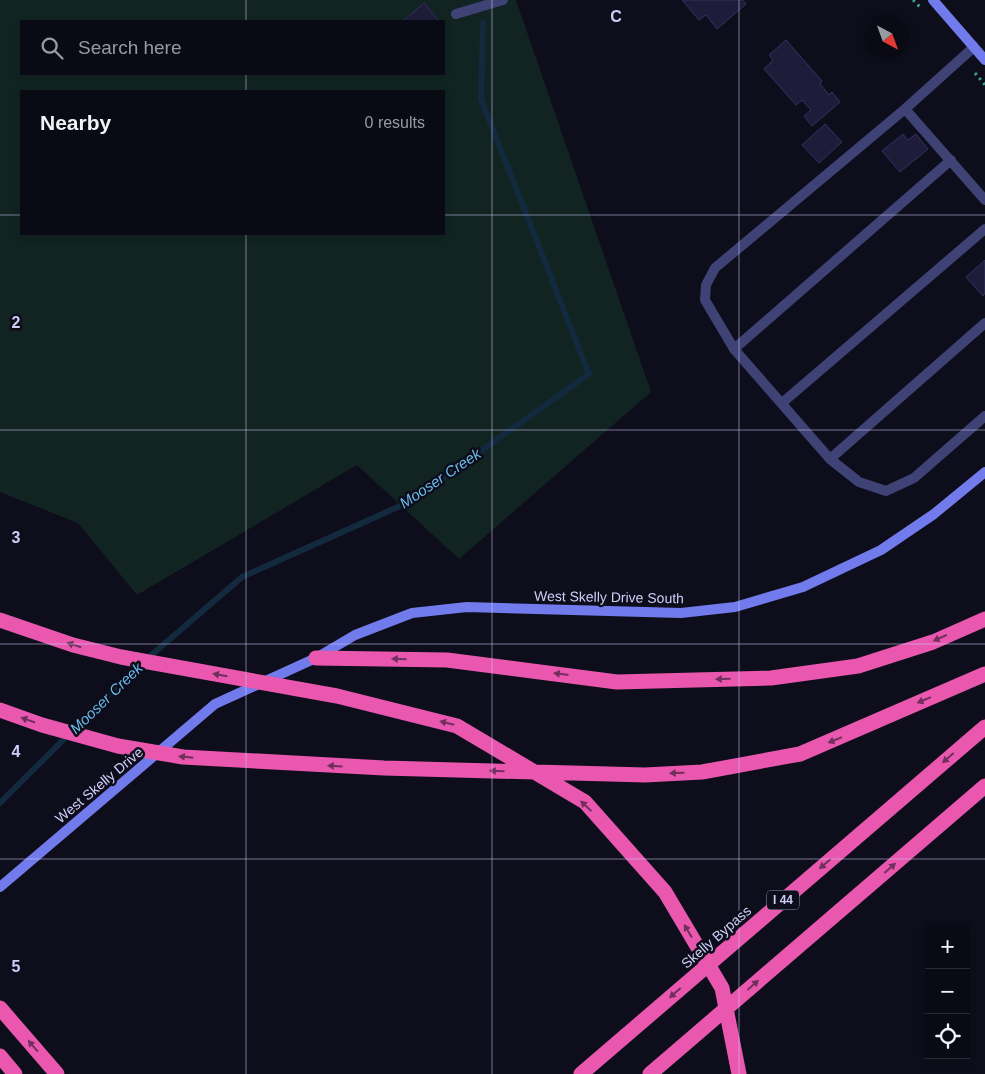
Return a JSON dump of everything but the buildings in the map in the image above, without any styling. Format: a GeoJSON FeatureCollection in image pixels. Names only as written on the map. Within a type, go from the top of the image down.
{"type":"FeatureCollection","features":[{"type":"Feature","properties":{"kind":"highway"},"geometry":{"type":"LineString","coordinates":[[316,658],[447,660],[617,682],[771,678],[858,666],[933,642],[985,619]]}},
{"type":"Feature","properties":{"kind":"highway"},"geometry":{"type":"LineString","coordinates":[[0,620],[73,645],[121,657],[337,696],[457,726],[585,802],[664,892],[722,988],[739,1074]]}},
{"type":"Feature","properties":{"kind":"highway"},"geometry":{"type":"LineString","coordinates":[[0,710],[42,725],[118,746],[184,757],[384,768],[645,775],[702,772],[800,754],[985,674]]}},
{"type":"Feature","properties":{"kind":"highway","name":"Skelly Bypass"},"geometry":{"type":"LineString","coordinates":[[581,1074],[985,727]]}},
{"type":"Feature","properties":{"kind":"highway"},"geometry":{"type":"LineString","coordinates":[[650,1074],[985,786]]}},
{"type":"Feature","properties":{"kind":"highway"},"geometry":{"type":"LineString","coordinates":[[4,1014],[57,1074]]}},
{"type":"Feature","properties":{"kind":"highway"},"geometry":{"type":"LineString","coordinates":[[0,1056],[15,1074]]}},
{"type":"Feature","properties":{"kind":"street"},"geometry":{"type":"LineString","coordinates":[[933,0],[985,60]]}},
{"type":"Feature","properties":{"kind":"street","name":"West Skelly Drive South"},"geometry":{"type":"LineString","coordinates":[[215,704],[316,658],[355,635],[412,613],[467,607],[681,613],[735,608],[803,587],[881,550],[934,514],[985,472]]}},
{"type":"Feature","properties":{"kind":"street","name":"West Skelly Drive"},"geometry":{"type":"LineString","coordinates":[[0,887],[215,704]]}},
{"type":"Feature","properties":{"kind":"lane"},"geometry":{"type":"LineString","coordinates":[[456,14],[503,0]]}},
{"type":"Feature","properties":{"kind":"lane"},"geometry":{"type":"LineString","coordinates":[[974,47],[905,109],[715,268],[706,286],[705,300],[734,349],[830,459],[859,482],[886,491],[914,478],[985,416]]}},
{"type":"Feature","properties":{"kind":"lane"},"geometry":{"type":"LineString","coordinates":[[905,109],[985,200]]}},
{"type":"Feature","properties":{"kind":"lane"},"geometry":{"type":"LineString","coordinates":[[734,349],[951,160]]}},
{"type":"Feature","properties":{"kind":"lane"},"geometry":{"type":"LineString","coordinates":[[782,403],[985,229]]}},
{"type":"Feature","properties":{"kind":"lane"},"geometry":{"type":"LineString","coordinates":[[830,459],[985,323]]}},
{"type":"Feature","properties":{"kind":"green space"},"geometry":{"type":"Polygon","coordinates":[[[0,0],[516,0],[651,392],[459,559],[357,465],[137,595],[78,523],[0,492],[0,0]]]}},
{"type":"Feature","properties":{"kind":"waterway","name":"Mooser Creek"},"geometry":{"type":"LineString","coordinates":[[0,803],[127,676],[242,577],[409,502],[589,374],[481,99],[483,23]]}}]}
